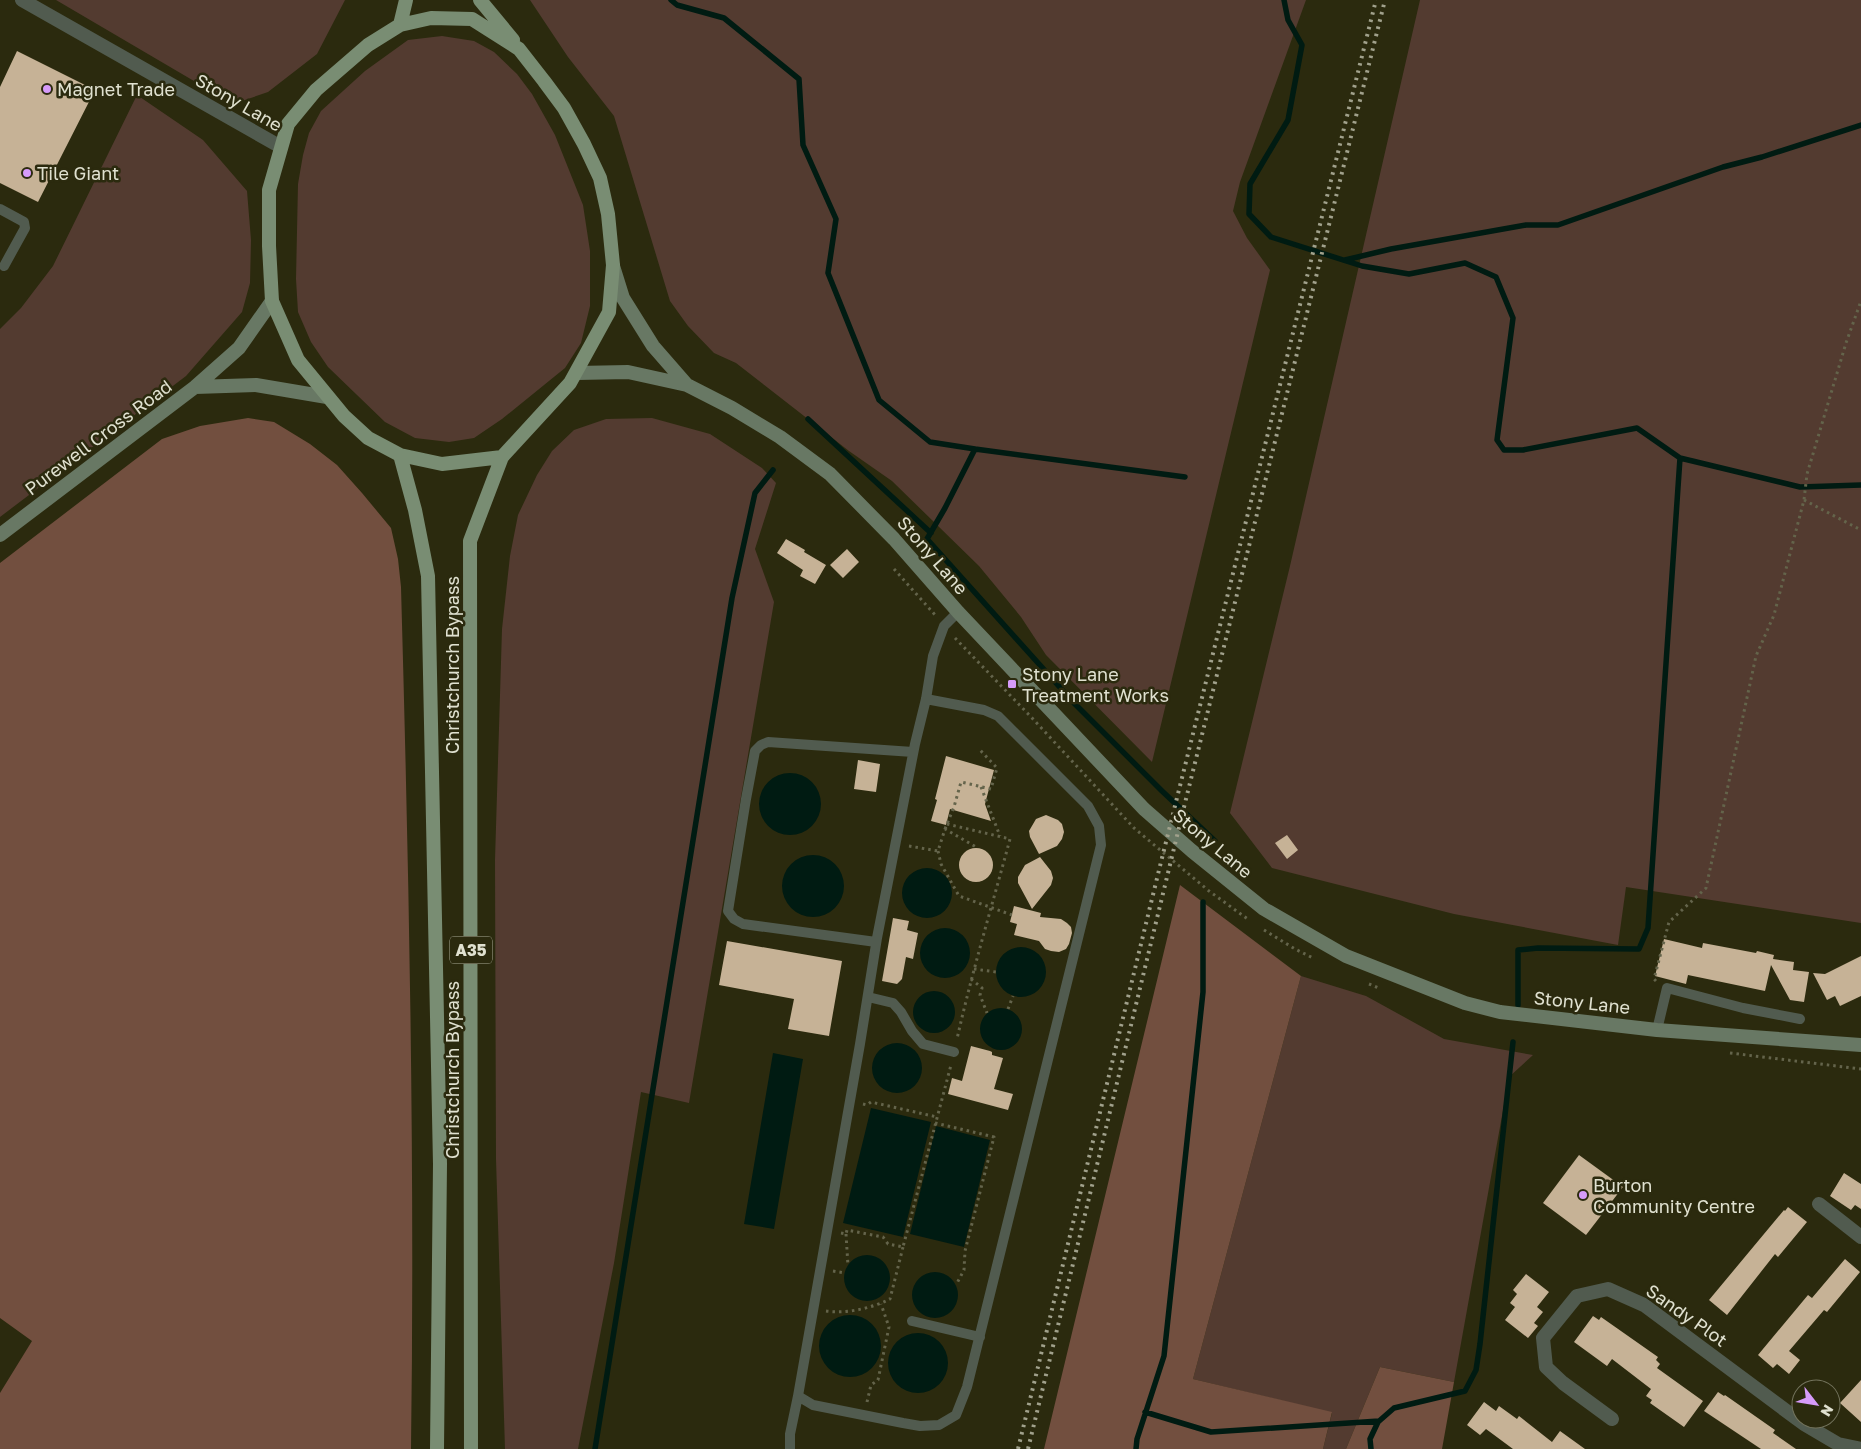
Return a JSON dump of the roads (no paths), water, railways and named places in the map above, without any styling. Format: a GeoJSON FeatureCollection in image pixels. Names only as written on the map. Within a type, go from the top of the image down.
{"type":"FeatureCollection","features":[{"type":"Feature","properties":{"kind":"main road"},"geometry":{"type":"LineString","coordinates":[[400,25],[406,0]]}},
{"type":"Feature","properties":{"kind":"main road"},"geometry":{"type":"LineString","coordinates":[[480,0],[519,49],[564,108],[600,178],[608,214],[613,265],[608,312],[570,383],[502,457],[442,464],[400,455],[368,438],[327,397],[298,360],[272,301],[268,246],[269,190],[281,147],[288,124],[316,90],[368,45],[400,25],[432,18],[472,19],[519,49]]}},
{"type":"Feature","properties":{"kind":"main road","name":"Stony Lane"},"geometry":{"type":"LineString","coordinates":[[613,265],[623,298],[653,346],[687,385]]}},
{"type":"Feature","properties":{"kind":"main road","name":"Purewell Cross Road"},"geometry":{"type":"LineString","coordinates":[[0,535],[195,387],[239,348],[272,301]]}},
{"type":"Feature","properties":{"kind":"main road","name":"Stony Lane"},"geometry":{"type":"LineString","coordinates":[[577,373],[628,372],[687,385],[732,408],[780,437],[830,474],[894,539],[958,612],[1144,809],[1192,851],[1264,909],[1346,956],[1465,1004],[1500,1012],[1657,1030],[1861,1045]]}},
{"type":"Feature","properties":{"kind":"main road","name":"Purewell Cross Road"},"geometry":{"type":"LineString","coordinates":[[195,387],[256,385],[327,397]]}},
{"type":"Feature","properties":{"kind":"main road","name":"Christchurch Bypass"},"geometry":{"type":"LineString","coordinates":[[400,455],[415,510],[428,576],[440,1164],[437,1449]]}},
{"type":"Feature","properties":{"kind":"main road","name":"Christchurch Bypass"},"geometry":{"type":"LineString","coordinates":[[471,1449],[470,541],[502,457]]}},
{"type":"Feature","properties":{"kind":"street","name":"Stony Lane"},"geometry":{"type":"LineString","coordinates":[[22,0],[281,147]]}},
{"type":"Feature","properties":{"kind":"street"},"geometry":{"type":"LineString","coordinates":[[1819,1204],[1861,1237]]}},
{"type":"Feature","properties":{"kind":"street","name":"Sandy Plot"},"geometry":{"type":"LineString","coordinates":[[1612,1419],[1563,1383],[1546,1367],[1543,1338],[1577,1296],[1608,1289],[1644,1304],[1804,1424],[1838,1444],[1861,1449]]}},
{"type":"Feature","properties":{"kind":"lane"},"geometry":{"type":"LineString","coordinates":[[0,209],[24,222],[25,228],[4,266]]}},
{"type":"Feature","properties":{"kind":"lane"},"geometry":{"type":"LineString","coordinates":[[790,1449],[790,1434],[850,1101],[876,942],[913,752],[926,699],[933,656],[944,626],[958,612]]}},
{"type":"Feature","properties":{"kind":"lane"},"geometry":{"type":"LineString","coordinates":[[798,1396],[813,1405],[920,1426],[939,1425],[956,1415],[967,1387],[980,1337],[1101,846],[1099,826],[1088,806],[998,716],[984,710],[926,699]]}},
{"type":"Feature","properties":{"kind":"lane"},"geometry":{"type":"LineString","coordinates":[[876,942],[743,924],[734,919],[728,911],[746,799],[756,751],[761,745],[768,742],[913,752]]}},
{"type":"Feature","properties":{"kind":"lane"},"geometry":{"type":"LineString","coordinates":[[1657,1030],[1666,988],[1743,1008],[1800,1019]]}},
{"type":"Feature","properties":{"kind":"lane"},"geometry":{"type":"LineString","coordinates":[[868,997],[893,1003],[923,1044],[954,1052]]}},
{"type":"Feature","properties":{"kind":"lane"},"geometry":{"type":"LineString","coordinates":[[912,1320],[980,1337]]}},
{"type":"Feature","properties":{"kind":"waterway"},"geometry":{"type":"LineString","coordinates":[[671,0],[677,5],[724,18],[799,79],[803,145],[836,219],[828,273],[879,400],[930,442],[975,449],[927,539],[1074,703],[1215,841]]}},
{"type":"Feature","properties":{"kind":"waterway"},"geometry":{"type":"LineString","coordinates":[[1284,0],[1288,20],[1302,45],[1288,120],[1250,184],[1249,214],[1271,237],[1362,266],[1409,274],[1465,263],[1496,277],[1513,318],[1497,440],[1504,450],[1523,450],[1637,428],[1680,458],[1800,487],[1861,485]]}},
{"type":"Feature","properties":{"kind":"waterway"},"geometry":{"type":"LineString","coordinates":[[1345,260],[1391,249],[1526,225],[1558,225],[1723,167],[1762,157],[1861,125]]}},
{"type":"Feature","properties":{"kind":"waterway"},"geometry":{"type":"LineString","coordinates":[[808,419],[931,533]]}},
{"type":"Feature","properties":{"kind":"waterway"},"geometry":{"type":"LineString","coordinates":[[975,449],[1185,477]]}},
{"type":"Feature","properties":{"kind":"waterway"},"geometry":{"type":"LineString","coordinates":[[1518,1005],[1518,950],[1538,948],[1639,949],[1648,928],[1680,458]]}},
{"type":"Feature","properties":{"kind":"waterway"},"geometry":{"type":"LineString","coordinates":[[595,1449],[732,598],[755,493],[773,470]]}},
{"type":"Feature","properties":{"kind":"waterway"},"geometry":{"type":"LineString","coordinates":[[1136,1449],[1137,1439],[1164,1356],[1203,992],[1203,902]]}},
{"type":"Feature","properties":{"kind":"waterway"},"geometry":{"type":"LineString","coordinates":[[1371,1449],[1370,1439],[1378,1422],[1394,1408],[1465,1391],[1476,1370],[1513,1042]]}},
{"type":"Feature","properties":{"kind":"waterway"},"geometry":{"type":"LineString","coordinates":[[1145,1412],[1211,1432],[1379,1421]]}},
{"type":"Feature","properties":{"kind":"railway"},"geometry":{"type":"LineString","coordinates":[[1018,1449],[1160,866],[1376,0]]}},
{"type":"Feature","properties":{"kind":"railway"},"geometry":{"type":"LineString","coordinates":[[1028,1449],[1185,803],[1385,0]]}},
{"type":"Feature","properties":{"kind":"place","name":"Magnet Trade"},"geometry":{"type":"Point","coordinates":[47,89]}},
{"type":"Feature","properties":{"kind":"place","name":"Tile Giant"},"geometry":{"type":"Point","coordinates":[27,173]}},
{"type":"Feature","properties":{"kind":"place","name":"Stony Lane Treatment Works"},"geometry":{"type":"Point","coordinates":[1012,684]}},
{"type":"Feature","properties":{"kind":"place","name":"Burton Community Centre"},"geometry":{"type":"Point","coordinates":[1583,1195]}}]}
